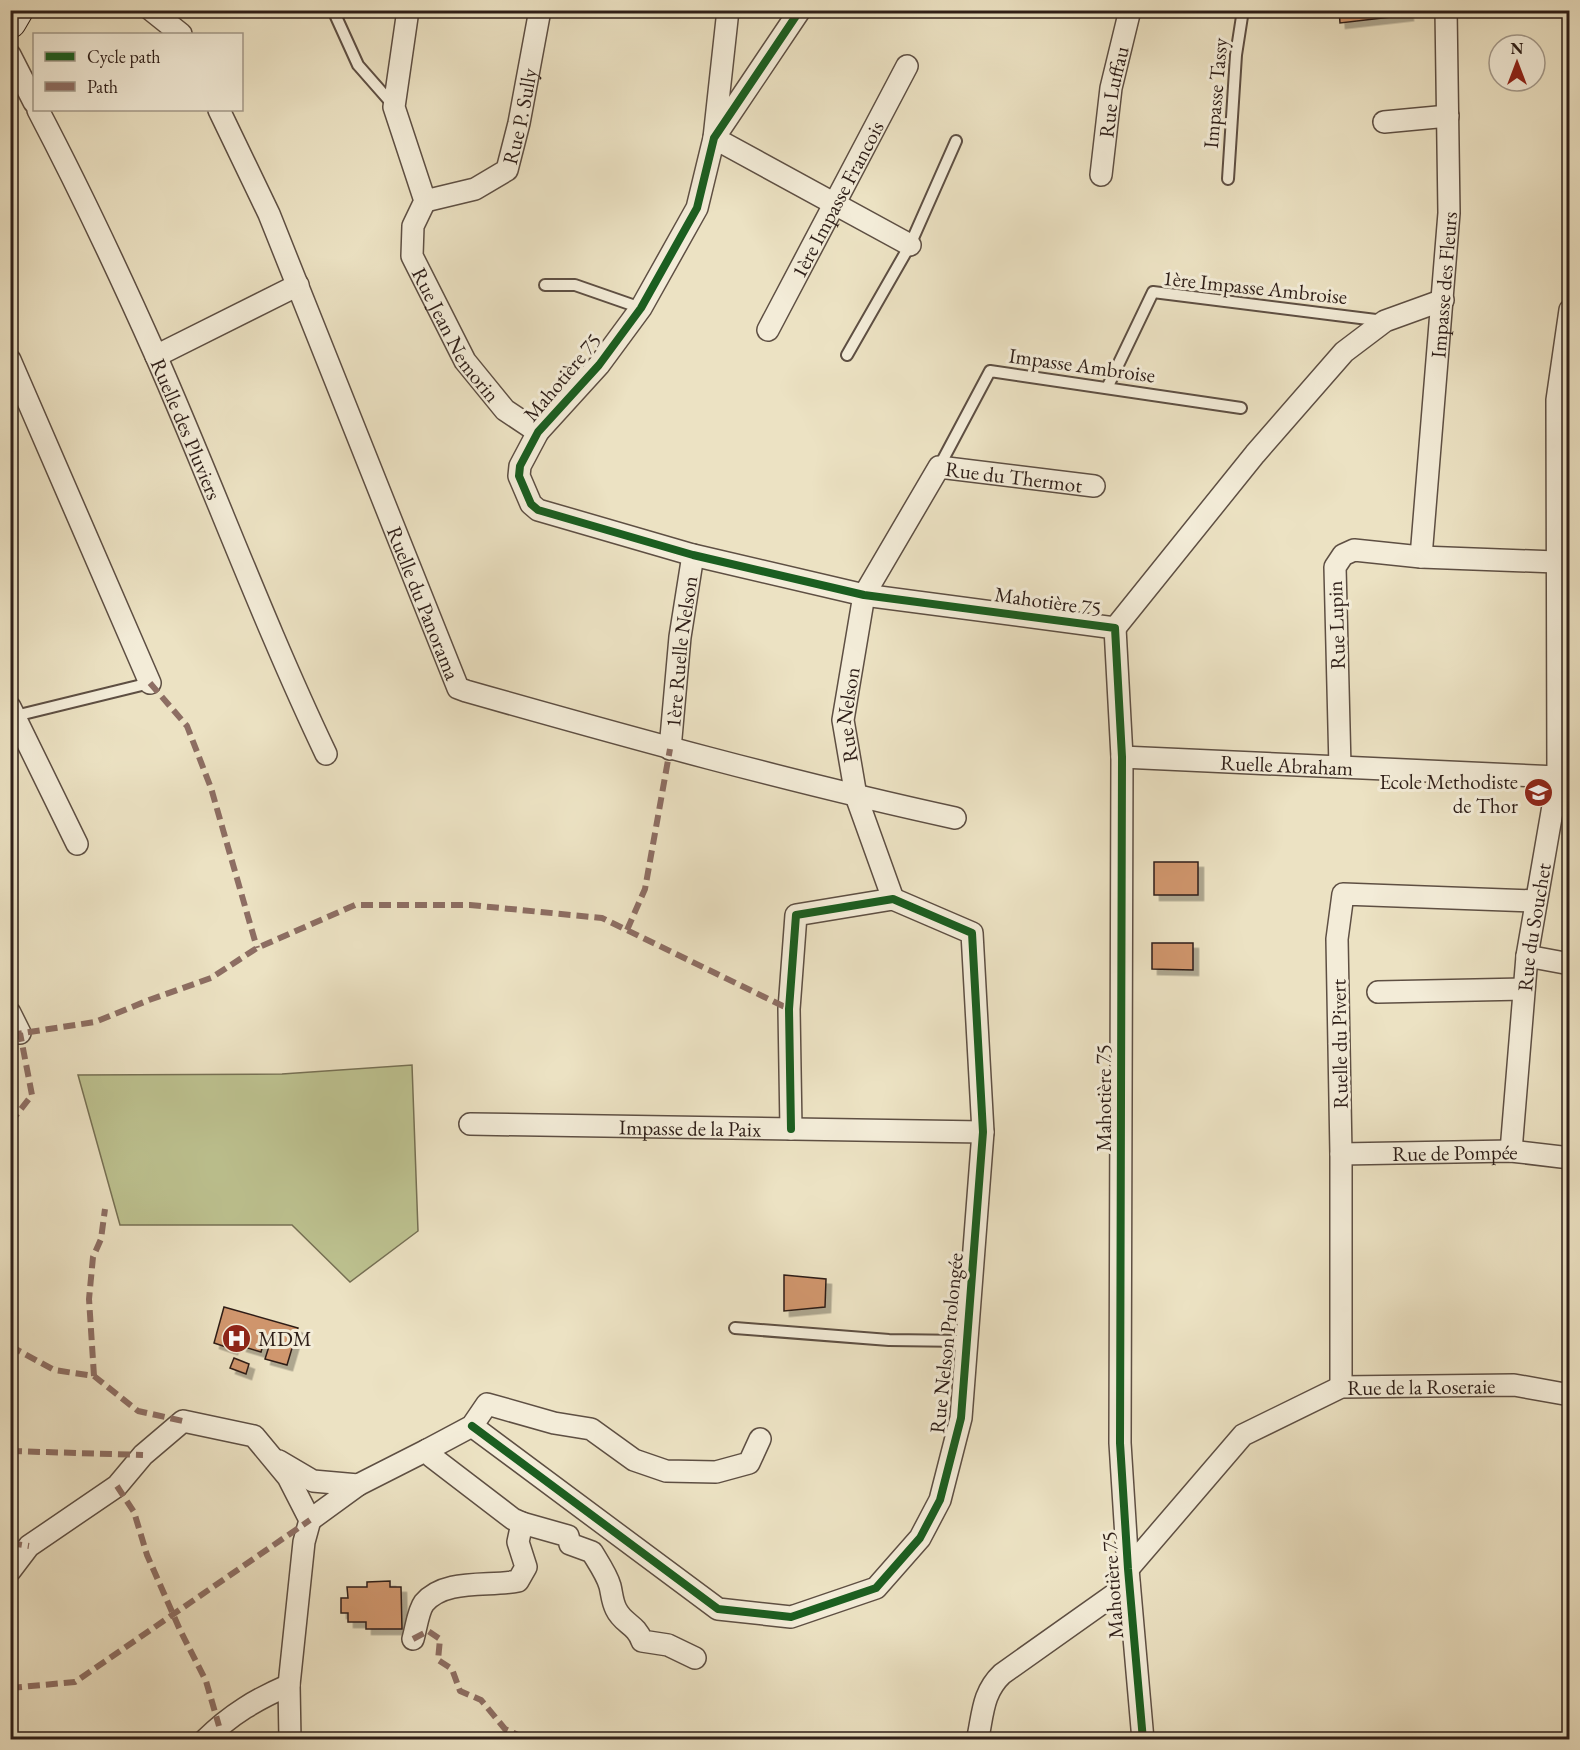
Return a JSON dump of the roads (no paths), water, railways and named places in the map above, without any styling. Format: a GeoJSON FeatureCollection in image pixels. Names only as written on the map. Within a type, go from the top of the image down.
{"type":"FeatureCollection","features":[{"type":"Feature","properties":{"kind":"street"},"geometry":{"type":"LineString","coordinates":[[10,22],[17,10]]}},
{"type":"Feature","properties":{"kind":"street"},"geometry":{"type":"LineString","coordinates":[[151,10],[180,33]]}},
{"type":"Feature","properties":{"kind":"street","name":"Rue P. Sully"},"geometry":{"type":"LineString","coordinates":[[425,201],[475,189],[507,170],[519,123],[540,10]]}},
{"type":"Feature","properties":{"kind":"street"},"geometry":{"type":"LineString","coordinates":[[728,10],[714,138],[910,245]]}},
{"type":"Feature","properties":{"kind":"street","name":"Mahotière 75"},"geometry":{"type":"LineString","coordinates":[[800,10],[714,138],[697,208],[641,308],[598,365],[538,432],[520,466],[519,476],[531,504],[538,510],[693,555],[864,595],[1115,628],[1122,757],[1120,1443],[1143,1740]]}},
{"type":"Feature","properties":{"kind":"street","name":"Rue Luffau"},"geometry":{"type":"LineString","coordinates":[[1101,175],[1111,88],[1130,10]]}},
{"type":"Feature","properties":{"kind":"street","name":"Impasse des Fleurs"},"geometry":{"type":"LineString","coordinates":[[1421,557],[1449,213],[1446,10]]}},
{"type":"Feature","properties":{"kind":"street"},"geometry":{"type":"LineString","coordinates":[[406,12],[394,106],[425,201]]}},
{"type":"Feature","properties":{"kind":"street"},"geometry":{"type":"LineString","coordinates":[[10,55],[33,100]]}},
{"type":"Feature","properties":{"kind":"street","name":"1ère Impasse Francois"},"geometry":{"type":"LineString","coordinates":[[768,330],[907,66]]}},
{"type":"Feature","properties":{"kind":"street","name":"Ruelle des Pluviers"},"geometry":{"type":"LineString","coordinates":[[39,111],[68,168],[156,356],[296,691],[327,754]]}},
{"type":"Feature","properties":{"kind":"street","name":"Ruelle du Panorama"},"geometry":{"type":"LineString","coordinates":[[219,111],[269,214],[458,688],[670,749],[954,818]]}},
{"type":"Feature","properties":{"kind":"street"},"geometry":{"type":"LineString","coordinates":[[1384,122],[1448,116]]}},
{"type":"Feature","properties":{"kind":"street","name":"Rue Jean Nemorin"},"geometry":{"type":"LineString","coordinates":[[425,201],[413,226],[412,256],[465,361],[505,410],[538,432]]}},
{"type":"Feature","properties":{"kind":"street"},"geometry":{"type":"LineString","coordinates":[[156,356],[298,285]]}},
{"type":"Feature","properties":{"kind":"street"},"geometry":{"type":"LineString","coordinates":[[1115,628],[1255,454],[1344,352],[1384,321],[1443,300]]}},
{"type":"Feature","properties":{"kind":"street","name":"Rue du Souchet"},"geometry":{"type":"LineString","coordinates":[[1511,1151],[1527,956],[1558,777],[1557,400],[1569,310]]}},
{"type":"Feature","properties":{"kind":"street"},"geometry":{"type":"LineString","coordinates":[[10,360],[150,683]]}},
{"type":"Feature","properties":{"kind":"street","name":"Rue du Thermot"},"geometry":{"type":"LineString","coordinates":[[864,595],[939,466],[1094,486]]}},
{"type":"Feature","properties":{"kind":"street","name":"Rue Lupin"},"geometry":{"type":"LineString","coordinates":[[1340,767],[1335,567],[1343,555],[1354,550],[1421,557],[1556,562]]}},
{"type":"Feature","properties":{"kind":"street","name":"1ère Ruelle Nelson"},"geometry":{"type":"LineString","coordinates":[[670,749],[680,637],[693,555]]}},
{"type":"Feature","properties":{"kind":"street","name":"Rue Nelson"},"geometry":{"type":"LineString","coordinates":[[864,595],[843,720],[856,796],[893,900]]}},
{"type":"Feature","properties":{"kind":"street"},"geometry":{"type":"LineString","coordinates":[[12,714],[76,844]]}},
{"type":"Feature","properties":{"kind":"street","name":"Ruelle Abraham"},"geometry":{"type":"LineString","coordinates":[[1122,757],[1558,777]]}},
{"type":"Feature","properties":{"kind":"street","name":"Ruelle du Pivert"},"geometry":{"type":"LineString","coordinates":[[1341,1387],[1341,1154],[1337,939],[1343,894],[1536,901]]}},
{"type":"Feature","properties":{"kind":"street"},"geometry":{"type":"LineString","coordinates":[[791,1129],[789,1009],[796,915],[893,900]]}},
{"type":"Feature","properties":{"kind":"street","name":"Rue Nelson Prolongée"},"geometry":{"type":"LineString","coordinates":[[472,1426],[718,1609],[790,1617],[876,1588],[920,1538],[940,1500],[961,1418],[983,1132],[972,933],[893,900]]}},
{"type":"Feature","properties":{"kind":"street"},"geometry":{"type":"LineString","coordinates":[[1527,956],[1569,964]]}},
{"type":"Feature","properties":{"kind":"street"},"geometry":{"type":"LineString","coordinates":[[1378,992],[1524,989]]}},
{"type":"Feature","properties":{"kind":"street"},"geometry":{"type":"LineString","coordinates":[[10,1013],[20,1033]]}},
{"type":"Feature","properties":{"kind":"street","name":"Impasse de la Paix"},"geometry":{"type":"LineString","coordinates":[[470,1124],[983,1132]]}},
{"type":"Feature","properties":{"kind":"street","name":"Rue de Pompée"},"geometry":{"type":"LineString","coordinates":[[1341,1154],[1511,1151],[1569,1158]]}},
{"type":"Feature","properties":{"kind":"street","name":"Rue de la Roseraie"},"geometry":{"type":"LineString","coordinates":[[978,1737],[987,1693],[993,1682],[1129,1577],[1243,1435],[1341,1387],[1514,1385],[1569,1395]]}},
{"type":"Feature","properties":{"kind":"street"},"geometry":{"type":"LineString","coordinates":[[290,1740],[290,1685],[304,1542],[310,1520],[358,1485],[472,1426],[487,1404],[554,1423],[591,1430],[634,1460],[666,1471],[716,1472],[749,1463],[760,1439]]}},
{"type":"Feature","properties":{"kind":"street"},"geometry":{"type":"LineString","coordinates":[[10,1570],[29,1546],[117,1485],[143,1455],[183,1421],[254,1436],[288,1477],[310,1520]]}},
{"type":"Feature","properties":{"kind":"street"},"geometry":{"type":"LineString","coordinates":[[427,1450],[432,1457],[513,1519],[568,1536],[570,1544],[592,1552],[610,1585],[610,1594],[616,1610],[622,1618],[638,1630],[642,1641],[668,1645],[695,1658]]}},
{"type":"Feature","properties":{"kind":"street"},"geometry":{"type":"LineString","coordinates":[[270,1455],[313,1480],[358,1485]]}},
{"type":"Feature","properties":{"kind":"street"},"geometry":{"type":"LineString","coordinates":[[413,1639],[423,1604],[444,1589],[518,1581],[526,1567],[518,1542],[522,1523]]}},
{"type":"Feature","properties":{"kind":"street"},"geometry":{"type":"LineString","coordinates":[[205,1740],[219,1726],[256,1700],[290,1685]]}},
{"type":"Feature","properties":{"kind":"lane"},"geometry":{"type":"LineString","coordinates":[[333,10],[358,64],[394,106]]}},
{"type":"Feature","properties":{"kind":"lane","name":"Impasse Tassy"},"geometry":{"type":"LineString","coordinates":[[1228,179],[1236,55],[1243,10]]}},
{"type":"Feature","properties":{"kind":"lane"},"geometry":{"type":"LineString","coordinates":[[847,355],[910,245],[956,141]]}},
{"type":"Feature","properties":{"kind":"lane"},"geometry":{"type":"LineString","coordinates":[[545,285],[575,285],[641,308]]}},
{"type":"Feature","properties":{"kind":"lane","name":"1ère Impasse Ambroise"},"geometry":{"type":"LineString","coordinates":[[1107,388],[1153,292],[1384,321]]}},
{"type":"Feature","properties":{"kind":"lane","name":"Impasse Ambroise"},"geometry":{"type":"LineString","coordinates":[[939,466],[990,371],[1241,408]]}},
{"type":"Feature","properties":{"kind":"lane"},"geometry":{"type":"LineString","coordinates":[[12,714],[150,683]]}},
{"type":"Feature","properties":{"kind":"lane"},"geometry":{"type":"LineString","coordinates":[[735,1328],[888,1340],[967,1341]]}},
{"type":"Feature","properties":{"kind":"place","name":"Ecole Methodiste de Thor"},"geometry":{"type":"Point","coordinates":[1539,793]}},
{"type":"Feature","properties":{"kind":"place","name":"MDM"},"geometry":{"type":"Point","coordinates":[237,1338]}}]}
